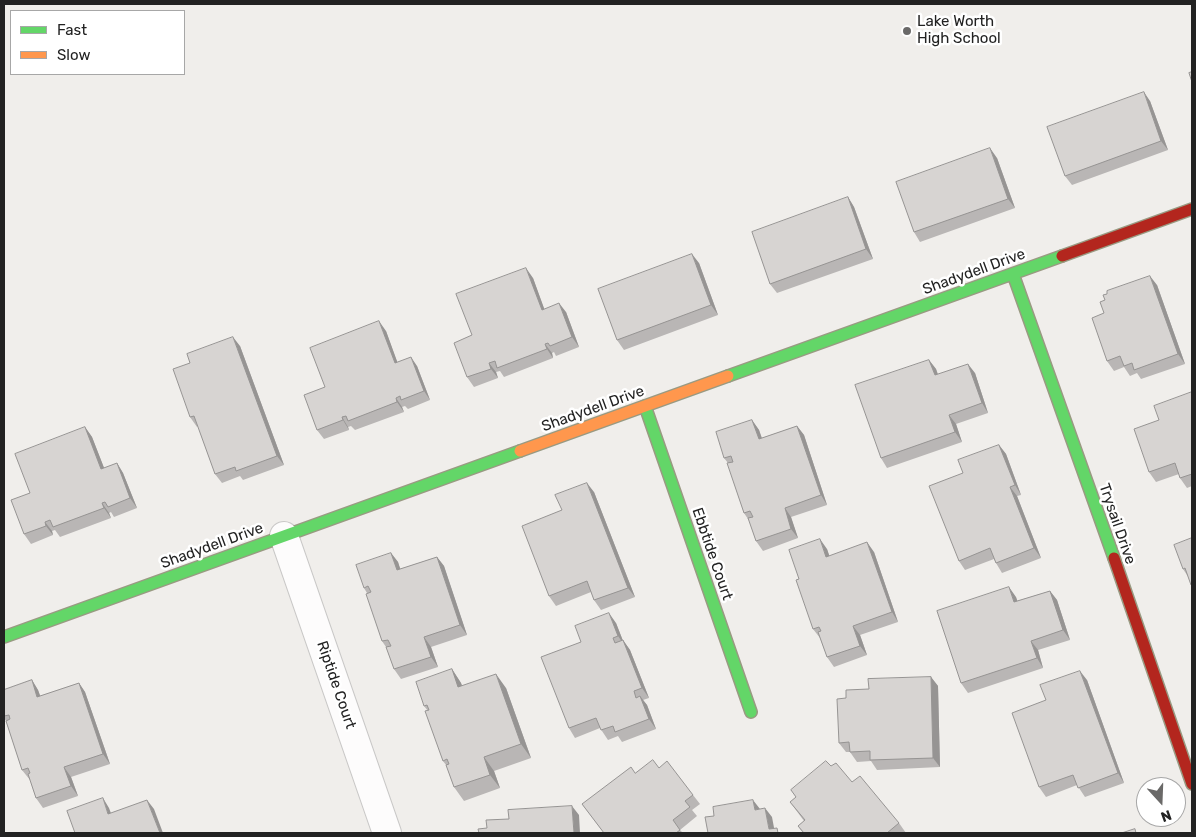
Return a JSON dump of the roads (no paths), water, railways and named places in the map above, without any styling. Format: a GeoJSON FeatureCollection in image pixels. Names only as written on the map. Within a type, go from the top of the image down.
{"type":"FeatureCollection","features":[{"type":"Feature","properties":{"kind":"street","name":"Shadydell Drive"},"geometry":{"type":"LineString","coordinates":[[4,637],[1192,209]]}},
{"type":"Feature","properties":{"kind":"street","name":"Trysail Drive"},"geometry":{"type":"LineString","coordinates":[[1013,274],[1192,784]]}},
{"type":"Feature","properties":{"kind":"street","name":"Ebbtide Court"},"geometry":{"type":"LineString","coordinates":[[645,406],[751,712]]}},
{"type":"Feature","properties":{"kind":"street","name":"Riptide Court"},"geometry":{"type":"LineString","coordinates":[[284,536],[387,833]]}},
{"type":"Feature","properties":{"kind":"place","name":"Lake Worth High School"},"geometry":{"type":"Point","coordinates":[907,31]}}]}
